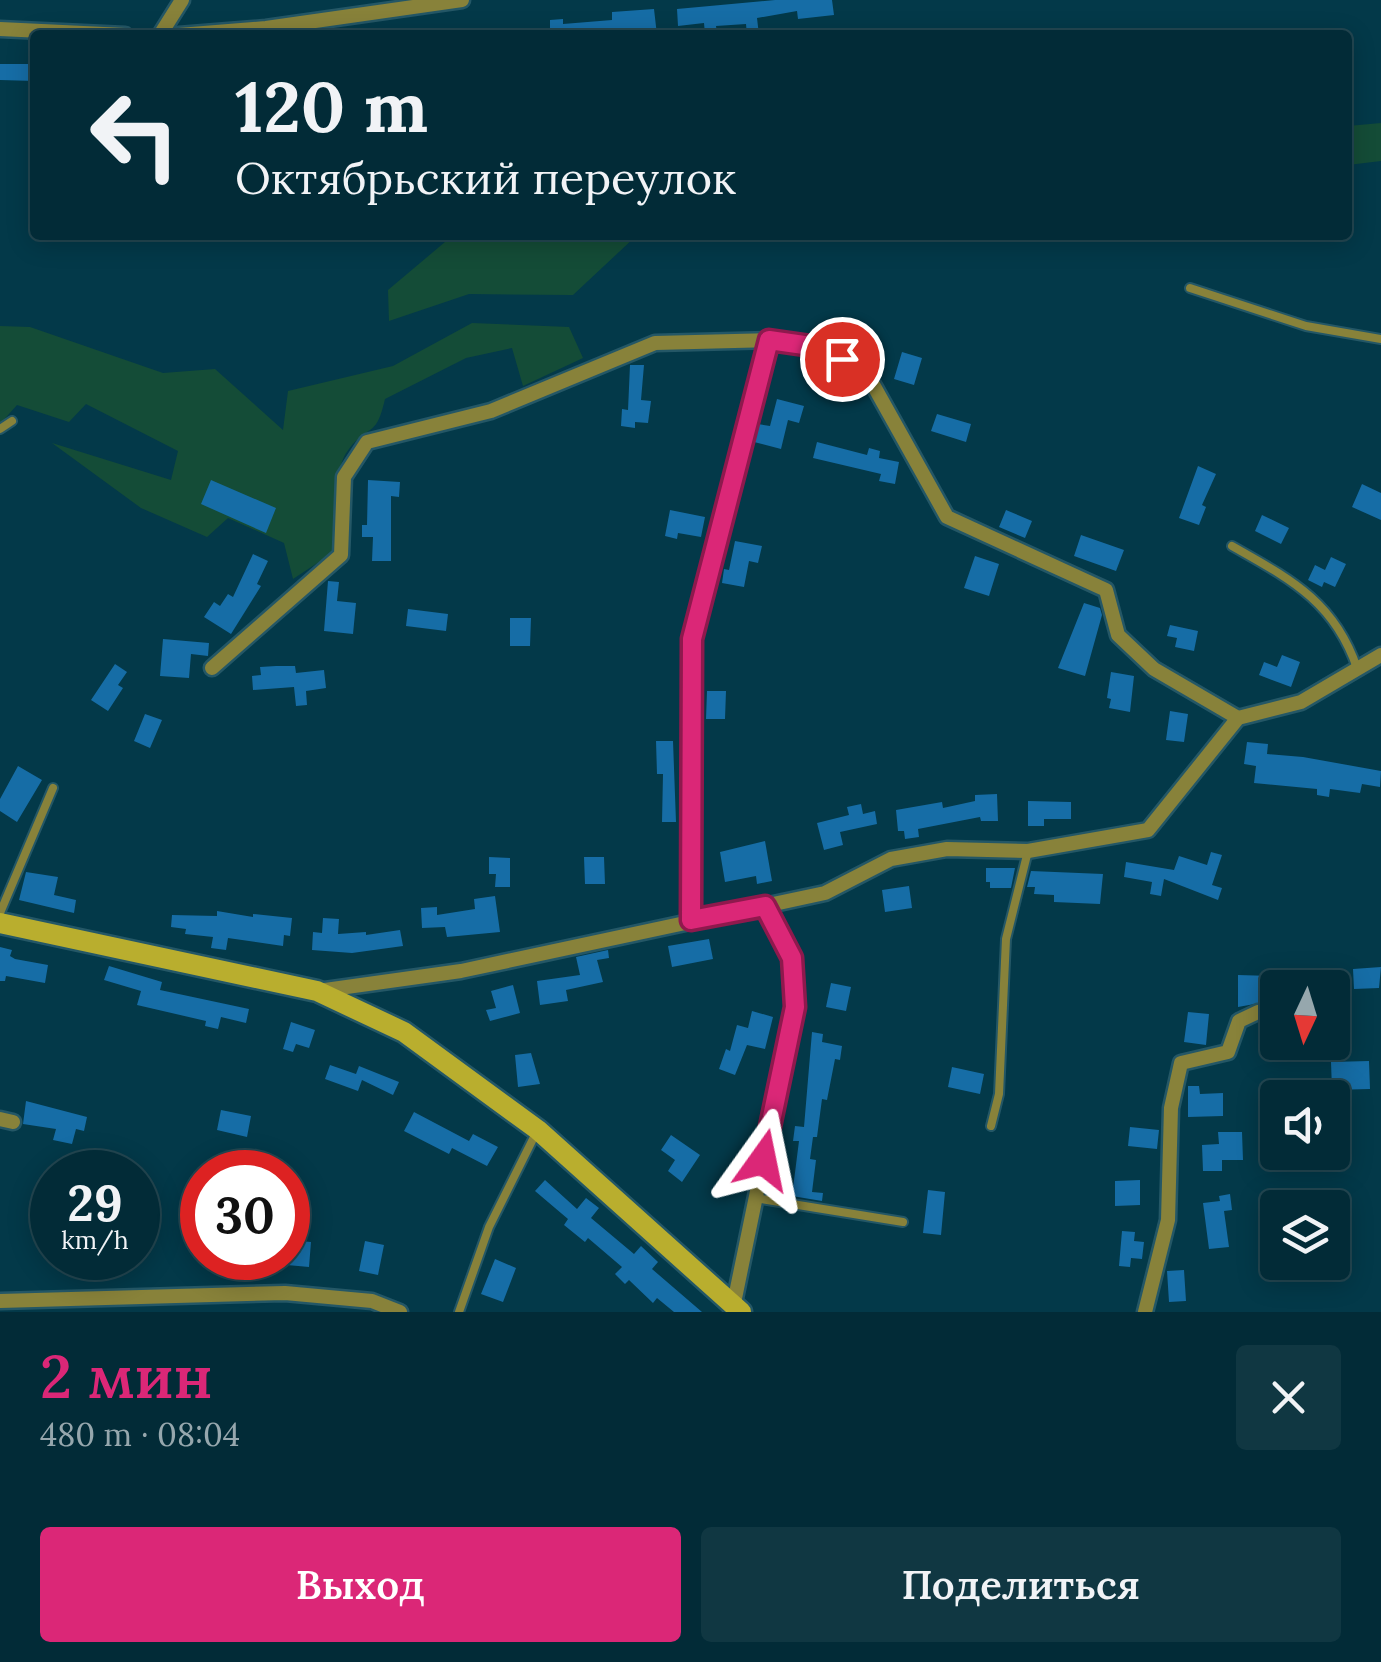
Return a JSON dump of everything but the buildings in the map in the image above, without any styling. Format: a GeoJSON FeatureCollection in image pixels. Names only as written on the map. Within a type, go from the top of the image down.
{"type":"FeatureCollection","features":[{"type":"Feature","properties":{"kind":"street"},"geometry":{"type":"LineString","coordinates":[[163,30],[182,0]]}},
{"type":"Feature","properties":{"kind":"street"},"geometry":{"type":"LineString","coordinates":[[241,30],[462,0]]}},
{"type":"Feature","properties":{"kind":"street"},"geometry":{"type":"LineString","coordinates":[[0,30],[30,31]]}},
{"type":"Feature","properties":{"kind":"street"},"geometry":{"type":"LineString","coordinates":[[691,920],[692,639],[769,340]]}},
{"type":"Feature","properties":{"kind":"street"},"geometry":{"type":"LineString","coordinates":[[212,668],[342,555],[344,476],[367,442],[491,411],[655,343],[769,340],[818,347],[866,372],[947,517],[1106,590],[1118,634],[1154,670],[1238,718]]}},
{"type":"Feature","properties":{"kind":"street"},"geometry":{"type":"LineString","coordinates":[[317,992],[461,971],[825,893],[891,859],[947,849],[1028,852],[1148,830],[1238,718],[1301,702],[1381,655]]}},
{"type":"Feature","properties":{"kind":"street"},"geometry":{"type":"LineString","coordinates":[[737,1308],[795,1007],[792,958],[765,906]]}},
{"type":"Feature","properties":{"kind":"street"},"geometry":{"type":"LineString","coordinates":[[0,923],[317,992],[404,1032],[538,1130],[737,1308]]}},
{"type":"Feature","properties":{"kind":"street"},"geometry":{"type":"LineString","coordinates":[[1145,1312],[1168,1220],[1171,1108],[1180,1064],[1228,1052],[1240,1021],[1260,1012]]}},
{"type":"Feature","properties":{"kind":"street"},"geometry":{"type":"LineString","coordinates":[[0,1302],[285,1293],[372,1301],[400,1312]]}},
{"type":"Feature","properties":{"kind":"lane"},"geometry":{"type":"LineString","coordinates":[[1190,288],[1306,326],[1381,339]]}},
{"type":"Feature","properties":{"kind":"lane"},"geometry":{"type":"LineString","coordinates":[[0,429],[12,422]]}},
{"type":"Feature","properties":{"kind":"lane"},"geometry":{"type":"LineString","coordinates":[[1232,546],[1315,597],[1349,646],[1357,669]]}},
{"type":"Feature","properties":{"kind":"lane"},"geometry":{"type":"LineString","coordinates":[[0,912],[53,788]]}},
{"type":"Feature","properties":{"kind":"lane"},"geometry":{"type":"LineString","coordinates":[[992,1126],[999,1094],[1006,940],[1028,852]]}},
{"type":"Feature","properties":{"kind":"lane"},"geometry":{"type":"LineString","coordinates":[[459,1312],[490,1227],[538,1130]]}},
{"type":"Feature","properties":{"kind":"lane"},"geometry":{"type":"LineString","coordinates":[[756,1198],[903,1222]]}},
{"type":"Feature","properties":{"kind":"green space"},"geometry":{"type":"Polygon","coordinates":[[[1381,123],[1381,161],[1352,165],[1352,126],[1381,123]]]}},
{"type":"Feature","properties":{"kind":"green space"},"geometry":{"type":"Polygon","coordinates":[[[632,240],[573,295],[469,294],[389,321],[388,290],[445,242],[632,240]]]}},
{"type":"Feature","properties":{"kind":"green space"},"geometry":{"type":"Polygon","coordinates":[[[472,323],[569,327],[583,358],[523,386],[512,348],[466,358],[385,399],[375,426],[349,449],[340,470],[334,552],[293,579],[284,543],[228,518],[207,537],[141,508],[52,443],[171,480],[178,451],[86,404],[69,422],[17,405],[0,424],[0,326],[30,327],[163,373],[215,369],[283,430],[288,391],[393,366],[472,323]]]}},
{"type":"Feature","properties":{"kind":"route"},"geometry":{"type":"LineString","coordinates":[[763,1160],[795,1007],[792,958],[765,906],[691,920],[692,639],[769,340],[818,347],[842,359]]}}]}
